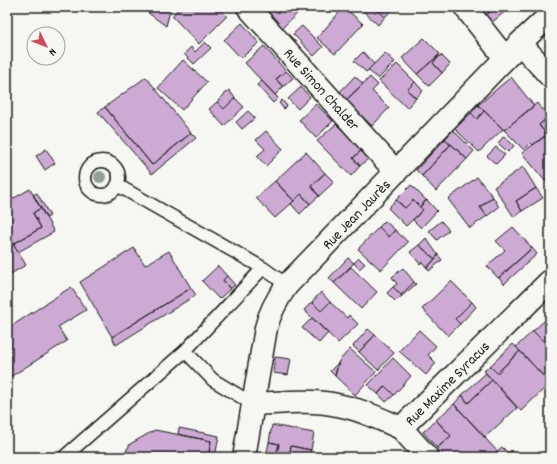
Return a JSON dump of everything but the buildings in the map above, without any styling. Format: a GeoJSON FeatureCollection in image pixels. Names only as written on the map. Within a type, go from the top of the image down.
{"type":"FeatureCollection","features":[{"type":"Feature","properties":{"kind":"street","name":"Rue Simon Chalder"},"geometry":{"type":"LineString","coordinates":[[248,7],[396,172]]}},
{"type":"Feature","properties":{"kind":"street"},"geometry":{"type":"LineString","coordinates":[[465,7],[512,50],[550,76]]}},
{"type":"Feature","properties":{"kind":"street","name":"Rue Jean Jaurès"},"geometry":{"type":"LineString","coordinates":[[244,457],[270,312],[287,285],[512,50],[547,23]]}},
{"type":"Feature","properties":{"kind":"street","name":"Rue Maxime Syracus"},"geometry":{"type":"LineString","coordinates":[[253,404],[315,402],[336,404],[357,410],[401,428],[550,281]]}},
{"type":"Feature","properties":{"kind":"street"},"geometry":{"type":"LineString","coordinates":[[401,428],[427,457]]}},
{"type":"Feature","properties":{"kind":"lane"},"geometry":{"type":"LineString","coordinates":[[117,185],[263,268],[287,285]]}},
{"type":"Feature","properties":{"kind":"lane"},"geometry":{"type":"LineString","coordinates":[[64,457],[185,351],[263,268]]}},
{"type":"Feature","properties":{"kind":"lane"},"geometry":{"type":"LineString","coordinates":[[185,351],[213,380],[253,404]]}}]}
